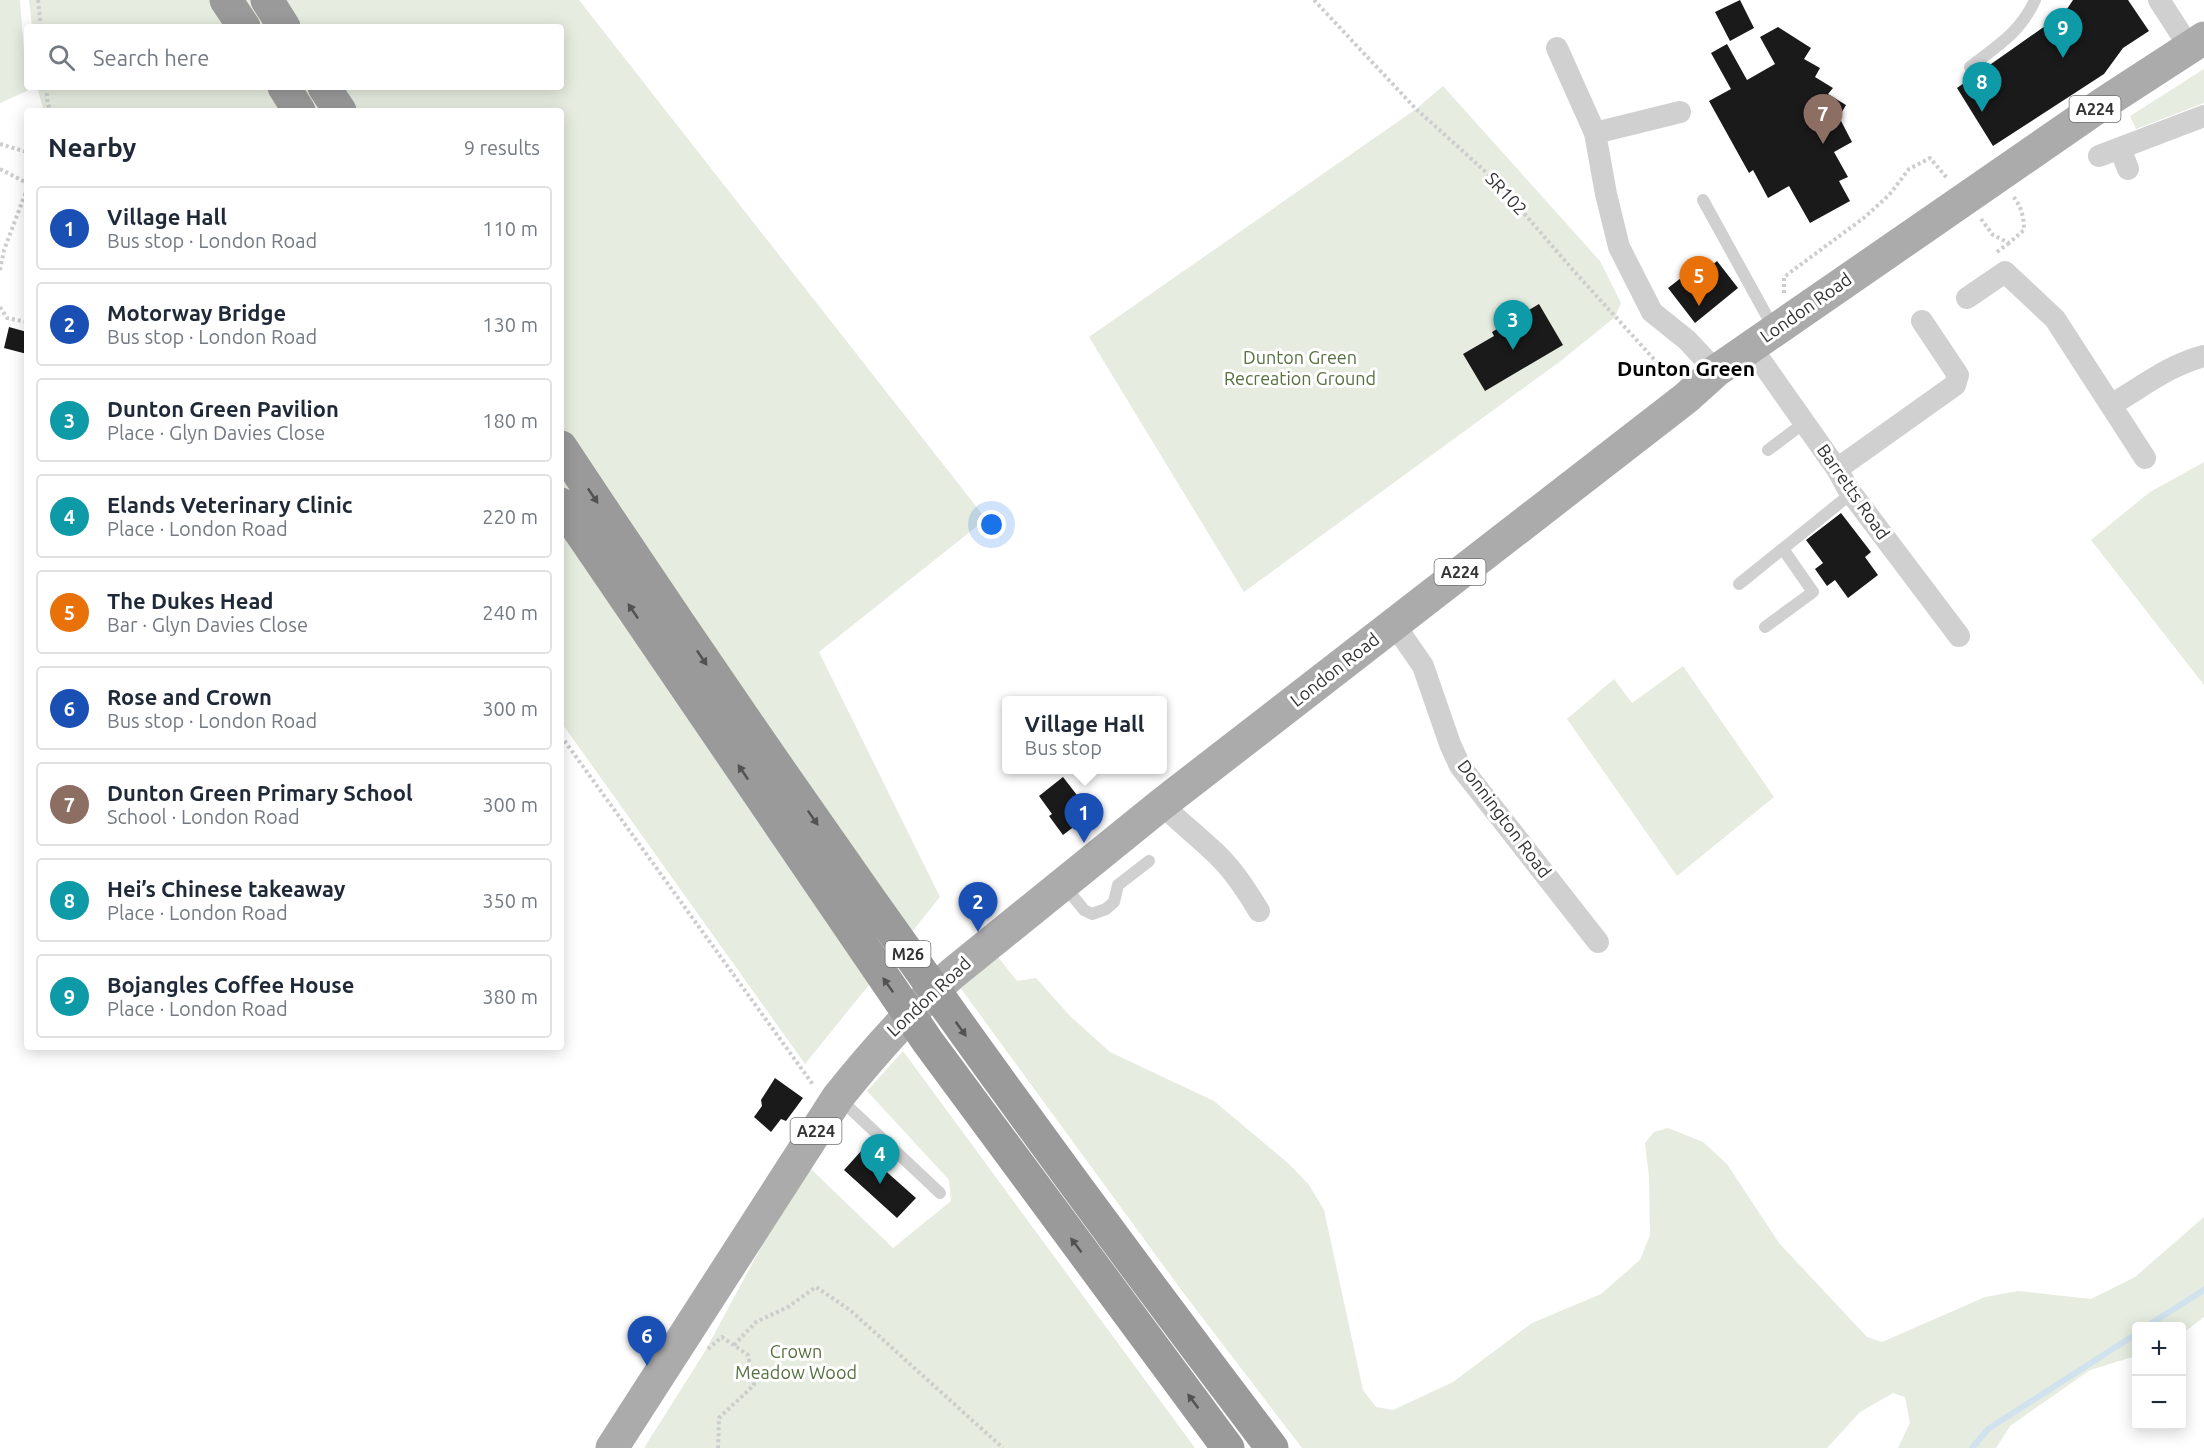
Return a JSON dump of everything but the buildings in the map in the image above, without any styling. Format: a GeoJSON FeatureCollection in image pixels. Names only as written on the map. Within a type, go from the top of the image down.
{"type":"FeatureCollection","features":[{"type":"Feature","properties":{"kind":"highway"},"geometry":{"type":"LineString","coordinates":[[226,0],[242,24]]}},
{"type":"Feature","properties":{"kind":"highway"},"geometry":{"type":"LineString","coordinates":[[267,0],[282,24]]}},
{"type":"Feature","properties":{"kind":"highway"},"geometry":{"type":"LineString","coordinates":[[286,90],[297,108]]}},
{"type":"Feature","properties":{"kind":"highway"},"geometry":{"type":"LineString","coordinates":[[326,90],[337,108]]}},
{"type":"Feature","properties":{"kind":"highway","name":"M26"},"geometry":{"type":"LineString","coordinates":[[564,451],[783,776],[950,1014],[1272,1448]]}},
{"type":"Feature","properties":{"kind":"highway","name":"M26"},"geometry":{"type":"LineString","coordinates":[[564,508],[928,1042],[1228,1448]]}},
{"type":"Feature","properties":{"kind":"main road","name":"London Road"},"geometry":{"type":"LineString","coordinates":[[612,1448],[835,1103],[880,1045],[922,1000],[981,949],[1162,804],[1686,398],[1716,371],[1972,191],[2197,43]]}},
{"type":"Feature","properties":{"kind":"street"},"geometry":{"type":"LineString","coordinates":[[2158,0],[2197,43]]}},
{"type":"Feature","properties":{"kind":"street"},"geometry":{"type":"LineString","coordinates":[[1557,48],[1595,133],[1606,194],[1619,247],[1652,312],[1687,340],[1716,371]]}},
{"type":"Feature","properties":{"kind":"street"},"geometry":{"type":"LineString","coordinates":[[1595,133],[1680,112]]}},
{"type":"Feature","properties":{"kind":"street"},"geometry":{"type":"LineString","coordinates":[[2099,156],[2204,116]]}},
{"type":"Feature","properties":{"kind":"street"},"geometry":{"type":"LineString","coordinates":[[2120,148],[2128,169]]}},
{"type":"Feature","properties":{"kind":"street"},"geometry":{"type":"LineString","coordinates":[[1967,298],[2006,273],[2055,319],[2145,458]]}},
{"type":"Feature","properties":{"kind":"street"},"geometry":{"type":"LineString","coordinates":[[1837,469],[1955,385],[1958,375],[1922,321]]}},
{"type":"Feature","properties":{"kind":"street","name":"Barretts Road"},"geometry":{"type":"LineString","coordinates":[[1771,333],[1804,423],[1852,493],[1959,636]]}},
{"type":"Feature","properties":{"kind":"street"},"geometry":{"type":"LineString","coordinates":[[2111,405],[2158,374],[2195,359]]}},
{"type":"Feature","properties":{"kind":"street","name":"Donnington Road"},"geometry":{"type":"LineString","coordinates":[[1394,624],[1423,666],[1460,766],[1598,942]]}},
{"type":"Feature","properties":{"kind":"street"},"geometry":{"type":"LineString","coordinates":[[1162,804],[1180,823],[1212,849],[1243,884],[1259,910]]}},
{"type":"Feature","properties":{"kind":"lane"},"geometry":{"type":"LineString","coordinates":[[1970,67],[2016,30],[2027,17],[2035,0]]}},
{"type":"Feature","properties":{"kind":"lane"},"geometry":{"type":"LineString","coordinates":[[1703,200],[1771,333]]}},
{"type":"Feature","properties":{"kind":"lane"},"geometry":{"type":"LineString","coordinates":[[1768,450],[1804,423]]}},
{"type":"Feature","properties":{"kind":"lane"},"geometry":{"type":"LineString","coordinates":[[1739,584],[1852,493]]}},
{"type":"Feature","properties":{"kind":"lane"},"geometry":{"type":"LineString","coordinates":[[1765,627],[1813,592],[1783,549]]}},
{"type":"Feature","properties":{"kind":"lane"},"geometry":{"type":"LineString","coordinates":[[1063,884],[1084,910],[1092,914],[1106,909],[1114,902],[1118,885],[1149,861]]}},
{"type":"Feature","properties":{"kind":"lane"},"geometry":{"type":"LineString","coordinates":[[835,1103],[940,1193]]}},
{"type":"Feature","properties":{"kind":"path"},"geometry":{"type":"LineString","coordinates":[[38,0],[40,24]]}},
{"type":"Feature","properties":{"kind":"path","name":"SR102"},"geometry":{"type":"LineString","coordinates":[[1314,0],[1416,109],[1496,181],[1677,384],[1686,398]]}},
{"type":"Feature","properties":{"kind":"path"},"geometry":{"type":"LineString","coordinates":[[46,90],[50,108]]}},
{"type":"Feature","properties":{"kind":"path"},"geometry":{"type":"LineString","coordinates":[[0,144],[24,151]]}},
{"type":"Feature","properties":{"kind":"path"},"geometry":{"type":"LineString","coordinates":[[1771,333],[1784,277],[1865,217],[1888,195],[1909,169],[1930,158],[1972,191],[2019,204],[2024,220],[2024,230],[2009,243],[1993,235],[1972,191]]}},
{"type":"Feature","properties":{"kind":"path"},"geometry":{"type":"LineString","coordinates":[[0,169],[24,181]]}},
{"type":"Feature","properties":{"kind":"path"},"geometry":{"type":"LineString","coordinates":[[0,270],[4,250],[24,197]]}},
{"type":"Feature","properties":{"kind":"path"},"geometry":{"type":"LineString","coordinates":[[0,307],[7,318],[24,321]]}},
{"type":"Feature","properties":{"kind":"path"},"geometry":{"type":"LineString","coordinates":[[564,740],[835,1103]]}},
{"type":"Feature","properties":{"kind":"path"},"geometry":{"type":"LineString","coordinates":[[734,1345],[756,1322],[788,1307],[816,1287],[850,1310],[1003,1448]]}},
{"type":"Feature","properties":{"kind":"path"},"geometry":{"type":"LineString","coordinates":[[682,1340],[704,1353],[722,1337],[748,1355],[754,1385],[719,1418],[718,1448]]}},
{"type":"Feature","properties":{"kind":"green space"},"geometry":{"type":"Polygon","coordinates":[[[0,0],[20,0],[24,90],[27,91],[0,103],[0,0]]]}},
{"type":"Feature","properties":{"kind":"green space"},"geometry":{"type":"Polygon","coordinates":[[[29,0],[579,0],[986,519],[819,652],[940,897],[805,1064],[564,726],[564,108],[43,108],[38,90],[564,90],[564,24],[32,24],[29,0]]]}},
{"type":"Feature","properties":{"kind":"green space"},"geometry":{"type":"Polygon","coordinates":[[[2204,69],[2204,103],[2136,129],[2130,116],[2204,69]]]}},
{"type":"Feature","properties":{"kind":"green space","name":"Dunton Green Recreation Ground"},"geometry":{"type":"Polygon","coordinates":[[[1443,86],[1600,261],[1621,303],[1615,317],[1562,360],[1244,592],[1089,337],[1416,109],[1443,86]]]}},
{"type":"Feature","properties":{"kind":"green space"},"geometry":{"type":"Polygon","coordinates":[[[2204,462],[2204,685],[2091,540],[2150,492],[2204,462]]]}},
{"type":"Feature","properties":{"kind":"green space"},"geometry":{"type":"Polygon","coordinates":[[[1683,666],[1774,797],[1677,876],[1567,719],[1614,679],[1632,703],[1683,666]]]}},
{"type":"Feature","properties":{"kind":"green space"},"geometry":{"type":"Polygon","coordinates":[[[994,952],[1017,981],[1036,978],[1070,1016],[1110,1052],[1214,1101],[1289,1164],[1309,1185],[1324,1210],[1363,1390],[1376,1407],[1393,1410],[1453,1382],[1532,1323],[1601,1294],[1640,1260],[1650,1235],[1649,1177],[1645,1143],[1654,1132],[1668,1128],[1703,1142],[1727,1164],[1779,1243],[1867,1337],[1882,1342],[1985,1297],[2018,1291],[2091,1299],[2135,1277],[2204,1217],[2204,1317],[2186,1331],[2186,1322],[2132,1322],[2132,1357],[2090,1370],[2010,1426],[1996,1448],[1898,1448],[1910,1423],[1905,1397],[1893,1393],[1860,1412],[1827,1448],[1302,1448],[1182,1291],[959,986],[994,952]]]}},
{"type":"Feature","properties":{"kind":"green space","name":"Crown Meadow Wood"},"geometry":{"type":"Polygon","coordinates":[[[903,1051],[1195,1448],[644,1448],[704,1353],[771,1229],[811,1169],[893,1248],[951,1201],[949,1180],[867,1091],[903,1051]]]}},
{"type":"Feature","properties":{"kind":"waterway"},"geometry":{"type":"LineString","coordinates":[[2153,1322],[2204,1290]]}},
{"type":"Feature","properties":{"kind":"waterway"},"geometry":{"type":"LineString","coordinates":[[1972,1448],[1988,1429],[2132,1337]]}},
{"type":"Feature","properties":{"kind":"place","name":"Bojangles Coffee House"},"geometry":{"type":"Point","coordinates":[2063,58]}},
{"type":"Feature","properties":{"kind":"place","name":"Hei’s Chinese takeaway"},"geometry":{"type":"Point","coordinates":[1982,112]}},
{"type":"Feature","properties":{"kind":"place","name":"Dunton Green Primary School"},"geometry":{"type":"Point","coordinates":[1823,144]}},
{"type":"Feature","properties":{"kind":"place","name":"The Dukes Head"},"geometry":{"type":"Point","coordinates":[1699,306]}},
{"type":"Feature","properties":{"kind":"place","name":"Dunton Green Pavilion"},"geometry":{"type":"Point","coordinates":[1513,350]}},
{"type":"Feature","properties":{"kind":"place","name":"Village Hall"},"geometry":{"type":"Point","coordinates":[1084,843]}},
{"type":"Feature","properties":{"kind":"place","name":"Motorway Bridge"},"geometry":{"type":"Point","coordinates":[978,932]}},
{"type":"Feature","properties":{"kind":"place","name":"Elands Veterinary Clinic"},"geometry":{"type":"Point","coordinates":[880,1184]}},
{"type":"Feature","properties":{"kind":"place","name":"Rose and Crown"},"geometry":{"type":"Point","coordinates":[647,1366]}},
{"type":"Feature","properties":{"kind":"district","name":"Dunton Green"},"geometry":{"type":"Point","coordinates":[1686,369]}}]}
